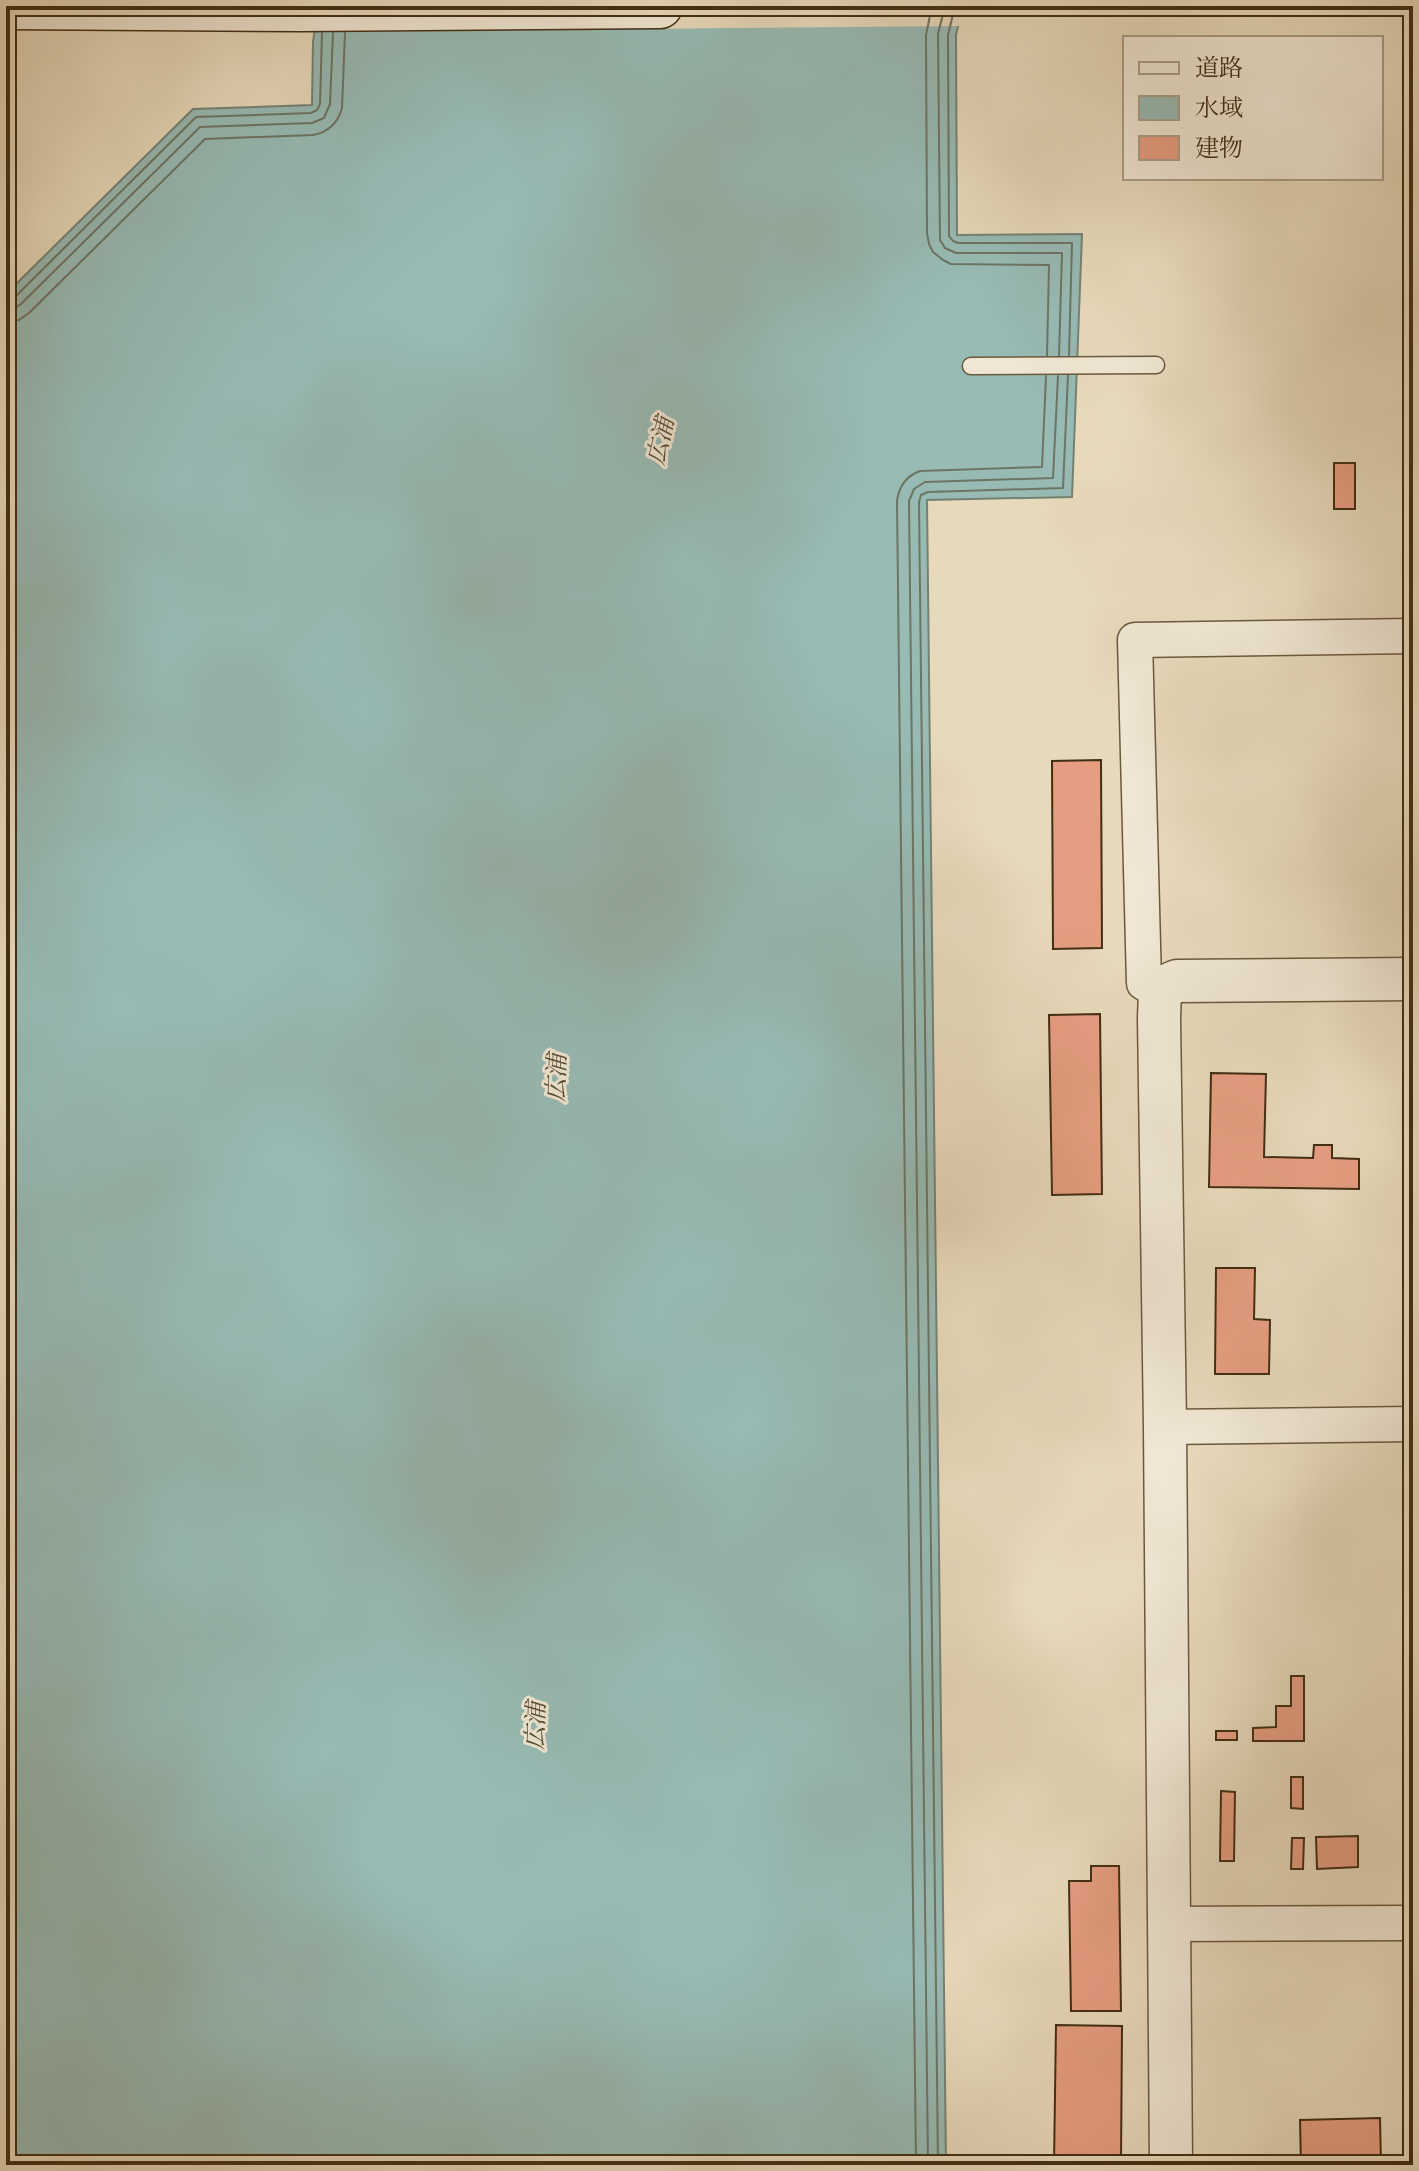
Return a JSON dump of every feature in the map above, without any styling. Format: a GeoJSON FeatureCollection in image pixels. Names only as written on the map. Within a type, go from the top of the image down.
{"type":"FeatureCollection","features":[{"type":"Feature","properties":{"kind":"main road"},"geometry":{"type":"LineString","coordinates":[[6,7],[302,9],[660,6]]}},
{"type":"Feature","properties":{"kind":"street"},"geometry":{"type":"LineString","coordinates":[[1160,992],[1144,983],[1135,640],[1413,636]]}},
{"type":"Feature","properties":{"kind":"street"},"geometry":{"type":"LineString","coordinates":[[1171,2165],[1160,992],[1177,981],[1413,979]]}},
{"type":"Feature","properties":{"kind":"street"},"geometry":{"type":"LineString","coordinates":[[1165,1427],[1413,1424]]}},
{"type":"Feature","properties":{"kind":"street"},"geometry":{"type":"LineString","coordinates":[[1169,1924],[1413,1923]]}},
{"type":"Feature","properties":{"kind":"lane"},"geometry":{"type":"LineString","coordinates":[[971,366],[1156,365]]}},
{"type":"Feature","properties":{"kind":"water","name":"広浦"},"geometry":{"type":"Polygon","coordinates":[[[318,6],[963,6],[956,35],[957,235],[1082,234],[1072,497],[927,500],[946,2165],[6,2165],[6,294],[193,109],[312,105],[313,42],[318,6]]]}},
{"type":"Feature","properties":{"kind":"pier"},"geometry":{"type":"Polygon","coordinates":[[[314,6],[967,6],[962,26],[310,32],[314,6]]]}},
{"type":"Feature","properties":{"kind":"building"},"geometry":{"type":"Polygon","coordinates":[[[1334,463],[1355,463],[1355,509],[1334,509],[1334,463]]]}},
{"type":"Feature","properties":{"kind":"building"},"geometry":{"type":"Polygon","coordinates":[[[1101,760],[1102,948],[1053,949],[1052,761],[1101,760]]]}},
{"type":"Feature","properties":{"kind":"building"},"geometry":{"type":"Polygon","coordinates":[[[1100,1014],[1102,1194],[1052,1195],[1049,1015],[1100,1014]]]}},
{"type":"Feature","properties":{"kind":"building"},"geometry":{"type":"Polygon","coordinates":[[[1211,1073],[1266,1074],[1264,1157],[1313,1158],[1314,1145],[1332,1145],[1332,1158],[1359,1159],[1359,1189],[1209,1187],[1211,1073]]]}},
{"type":"Feature","properties":{"kind":"building"},"geometry":{"type":"Polygon","coordinates":[[[1216,1268],[1255,1268],[1254,1319],[1270,1320],[1269,1374],[1215,1374],[1216,1268]]]}},
{"type":"Feature","properties":{"kind":"building"},"geometry":{"type":"Polygon","coordinates":[[[1291,1676],[1304,1676],[1304,1741],[1253,1741],[1253,1728],[1276,1727],[1276,1706],[1291,1706],[1291,1676]]]}},
{"type":"Feature","properties":{"kind":"building"},"geometry":{"type":"Polygon","coordinates":[[[1216,1731],[1237,1731],[1237,1740],[1216,1740],[1216,1731]]]}},
{"type":"Feature","properties":{"kind":"building"},"geometry":{"type":"Polygon","coordinates":[[[1291,1777],[1303,1777],[1303,1809],[1291,1808],[1291,1777]]]}},
{"type":"Feature","properties":{"kind":"building"},"geometry":{"type":"Polygon","coordinates":[[[1221,1791],[1235,1792],[1234,1861],[1220,1861],[1221,1791]]]}},
{"type":"Feature","properties":{"kind":"building"},"geometry":{"type":"Polygon","coordinates":[[[1358,1836],[1358,1867],[1317,1869],[1316,1837],[1358,1836]]]}},
{"type":"Feature","properties":{"kind":"building"},"geometry":{"type":"Polygon","coordinates":[[[1292,1838],[1304,1838],[1303,1869],[1291,1869],[1292,1838]]]}},
{"type":"Feature","properties":{"kind":"building"},"geometry":{"type":"Polygon","coordinates":[[[1091,1866],[1119,1866],[1121,2011],[1071,2011],[1069,1881],[1091,1881],[1091,1866]]]}},
{"type":"Feature","properties":{"kind":"building"},"geometry":{"type":"Polygon","coordinates":[[[1056,2025],[1122,2026],[1121,2165],[1054,2165],[1056,2025]]]}},
{"type":"Feature","properties":{"kind":"building"},"geometry":{"type":"Polygon","coordinates":[[[1380,2118],[1381,2165],[1301,2165],[1300,2120],[1380,2118]]]}}]}
